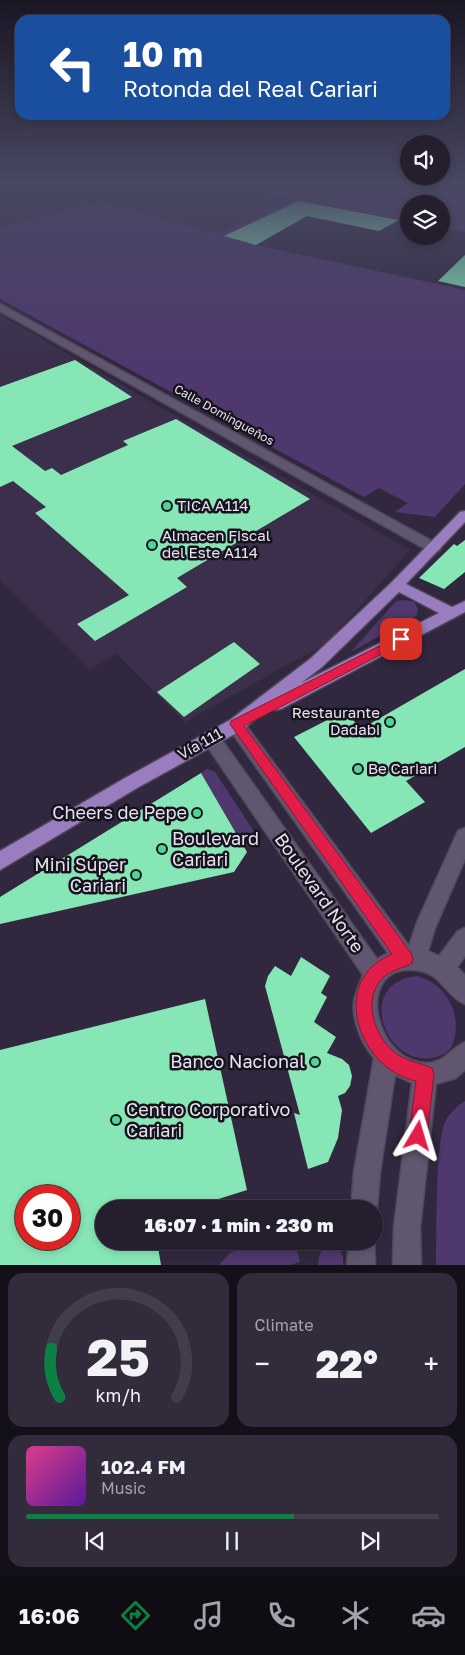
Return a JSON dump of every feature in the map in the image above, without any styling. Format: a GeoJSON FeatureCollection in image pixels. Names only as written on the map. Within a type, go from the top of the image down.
{"type":"FeatureCollection","features":[{"type":"Feature","properties":{"kind":"main road","name":"Vía 111"},"geometry":{"type":"LineString","coordinates":[[0,861],[236,724],[316,663],[397,585],[465,515]]}},
{"type":"Feature","properties":{"kind":"main road"},"geometry":{"type":"LineString","coordinates":[[397,585],[458,610]]}},
{"type":"Feature","properties":{"kind":"main road"},"geometry":{"type":"LineString","coordinates":[[236,724],[458,610]]}},
{"type":"Feature","properties":{"kind":"street","name":"Calle Domingueños"},"geometry":{"type":"LineString","coordinates":[[0,307],[434,548]]}},
{"type":"Feature","properties":{"kind":"street","name":"Boulevard Norte"},"geometry":{"type":"LineString","coordinates":[[236,724],[410,959]]}},
{"type":"Feature","properties":{"kind":"street","name":"Boulevard Norte"},"geometry":{"type":"LineString","coordinates":[[211,738],[375,974]]}},
{"type":"Feature","properties":{"kind":"street"},"geometry":{"type":"LineString","coordinates":[[410,959],[465,837]]}},
{"type":"Feature","properties":{"kind":"street"},"geometry":{"type":"LineString","coordinates":[[443,970],[465,938]]}},
{"type":"Feature","properties":{"kind":"street"},"geometry":{"type":"LineString","coordinates":[[465,993],[457,981],[443,970],[429,962],[410,959],[394,961],[375,974],[368,987],[364,1003],[365,1020],[371,1036],[386,1057],[409,1071],[425,1074],[443,1072],[459,1062],[465,1054]]}},
{"type":"Feature","properties":{"kind":"street"},"geometry":{"type":"LineString","coordinates":[[364,1200],[366,1172],[386,1057]]}},
{"type":"Feature","properties":{"kind":"street"},"geometry":{"type":"LineString","coordinates":[[407,1265],[407,1227],[425,1074]]}},
{"type":"Feature","properties":{"kind":"street"},"geometry":{"type":"LineString","coordinates":[[361,1265],[362,1250]]}},
{"type":"Feature","properties":{"kind":"shaded area"},"geometry":{"type":"Polygon","coordinates":[[[0,241],[242,241],[465,290],[465,484],[435,517],[395,512],[408,503],[379,488],[364,497],[0,299],[0,241]]]}},
{"type":"Feature","properties":{"kind":"shaded area"},"geometry":{"type":"Polygon","coordinates":[[[0,315],[410,550],[327,643],[185,722],[117,654],[90,669],[0,580],[0,315]]]}},
{"type":"Feature","properties":{"kind":"shaded area"},"geometry":{"type":"Polygon","coordinates":[[[406,600],[414,602],[418,609],[417,615],[351,652],[396,601],[406,600]]]}},
{"type":"Feature","properties":{"kind":"shaded area"},"geometry":{"type":"Polygon","coordinates":[[[207,769],[215,772],[259,839],[245,847],[201,773],[207,769]]]}},
{"type":"Feature","properties":{"kind":"shaded area"},"geometry":{"type":"Polygon","coordinates":[[[417,976],[428,980],[445,994],[455,1014],[455,1037],[451,1048],[445,1054],[435,1058],[415,1057],[401,1050],[390,1037],[383,1023],[382,1007],[386,993],[398,982],[417,976]]]}},
{"type":"Feature","properties":{"kind":"shaded area"},"geometry":{"type":"Polygon","coordinates":[[[465,1101],[465,1265],[436,1265],[438,1167],[442,1131],[446,1120],[465,1101]]]}},
{"type":"Feature","properties":{"kind":"shaded area"},"geometry":{"type":"Polygon","coordinates":[[[238,1250],[297,1250],[300,1262],[290,1265],[219,1265],[230,1253],[238,1250]]]}},
{"type":"Feature","properties":{"kind":"shaded area"},"geometry":{"type":"Polygon","coordinates":[[[322,1250],[340,1250],[343,1265],[318,1265],[322,1250]]]}},
{"type":"Feature","properties":{"kind":"building"},"geometry":{"type":"Polygon","coordinates":[[[242,241],[263,241],[256,245],[242,241]]]}},
{"type":"Feature","properties":{"kind":"building"},"geometry":{"type":"Polygon","coordinates":[[[465,255],[465,287],[438,281],[465,255]]]}},
{"type":"Feature","properties":{"kind":"building","name":"Almacen Fiscal del Este A114"},"geometry":{"type":"Polygon","coordinates":[[[75,360],[132,397],[12,446],[45,471],[52,468],[61,475],[128,445],[123,441],[176,419],[310,499],[177,578],[187,587],[95,641],[77,624],[129,595],[35,513],[46,507],[13,481],[0,487],[0,387],[75,360]]]}},
{"type":"Feature","properties":{"kind":"building"},"geometry":{"type":"Polygon","coordinates":[[[465,540],[465,572],[444,589],[419,578],[454,544],[457,546],[465,540]]]}},
{"type":"Feature","properties":{"kind":"building"},"geometry":{"type":"Polygon","coordinates":[[[234,642],[260,664],[184,717],[157,692],[234,642]]]}},
{"type":"Feature","properties":{"kind":"building"},"geometry":{"type":"Polygon","coordinates":[[[465,669],[465,747],[406,781],[425,802],[371,833],[294,737],[345,711],[361,729],[465,669]]]}},
{"type":"Feature","properties":{"kind":"building","name":"Boulevard Cariari"},"geometry":{"type":"Polygon","coordinates":[[[201,773],[247,852],[234,872],[0,924],[0,897],[201,773]]]}},
{"type":"Feature","properties":{"kind":"building","name":"Banco Nacional"},"geometry":{"type":"Polygon","coordinates":[[[301,957],[330,976],[321,993],[327,997],[314,1022],[336,1037],[327,1053],[342,1059],[349,1065],[352,1076],[350,1086],[345,1093],[338,1096],[342,1110],[338,1138],[328,1162],[308,1169],[294,1113],[300,1115],[265,986],[268,976],[275,966],[291,976],[301,957]]]}},
{"type":"Feature","properties":{"kind":"building","name":"Centro Corporativo Cariari"},"geometry":{"type":"Polygon","coordinates":[[[205,999],[247,1190],[215,1200],[95,1200],[95,1250],[158,1250],[161,1265],[0,1265],[0,1050],[205,999]]]}},
{"type":"Feature","properties":{"kind":"place","name":"TICA A114"},"geometry":{"type":"Point","coordinates":[167,506]}},
{"type":"Feature","properties":{"kind":"place","name":"Almacen Fiscal del Este A114"},"geometry":{"type":"Point","coordinates":[152,545]}},
{"type":"Feature","properties":{"kind":"place","name":"Restaurante Dadabi"},"geometry":{"type":"Point","coordinates":[390,722]}},
{"type":"Feature","properties":{"kind":"place","name":"Be Cariari"},"geometry":{"type":"Point","coordinates":[358,769]}},
{"type":"Feature","properties":{"kind":"place","name":"Cheers de Pepe"},"geometry":{"type":"Point","coordinates":[197,813]}},
{"type":"Feature","properties":{"kind":"place","name":"Boulevard Cariari"},"geometry":{"type":"Point","coordinates":[162,849]}},
{"type":"Feature","properties":{"kind":"place","name":"Mini Súper Cariari"},"geometry":{"type":"Point","coordinates":[136,875]}},
{"type":"Feature","properties":{"kind":"place","name":"Banco Nacional"},"geometry":{"type":"Point","coordinates":[315,1062]}},
{"type":"Feature","properties":{"kind":"place","name":"Centro Corporativo Cariari"},"geometry":{"type":"Point","coordinates":[116,1120]}},
{"type":"Feature","properties":{"kind":"route"},"geometry":{"type":"LineString","coordinates":[[401,639],[236,724],[405,959],[394,961],[384,966],[375,974],[368,987],[364,1003],[365,1020],[371,1036],[386,1057],[409,1071],[425,1074],[418,1136]]}}]}
